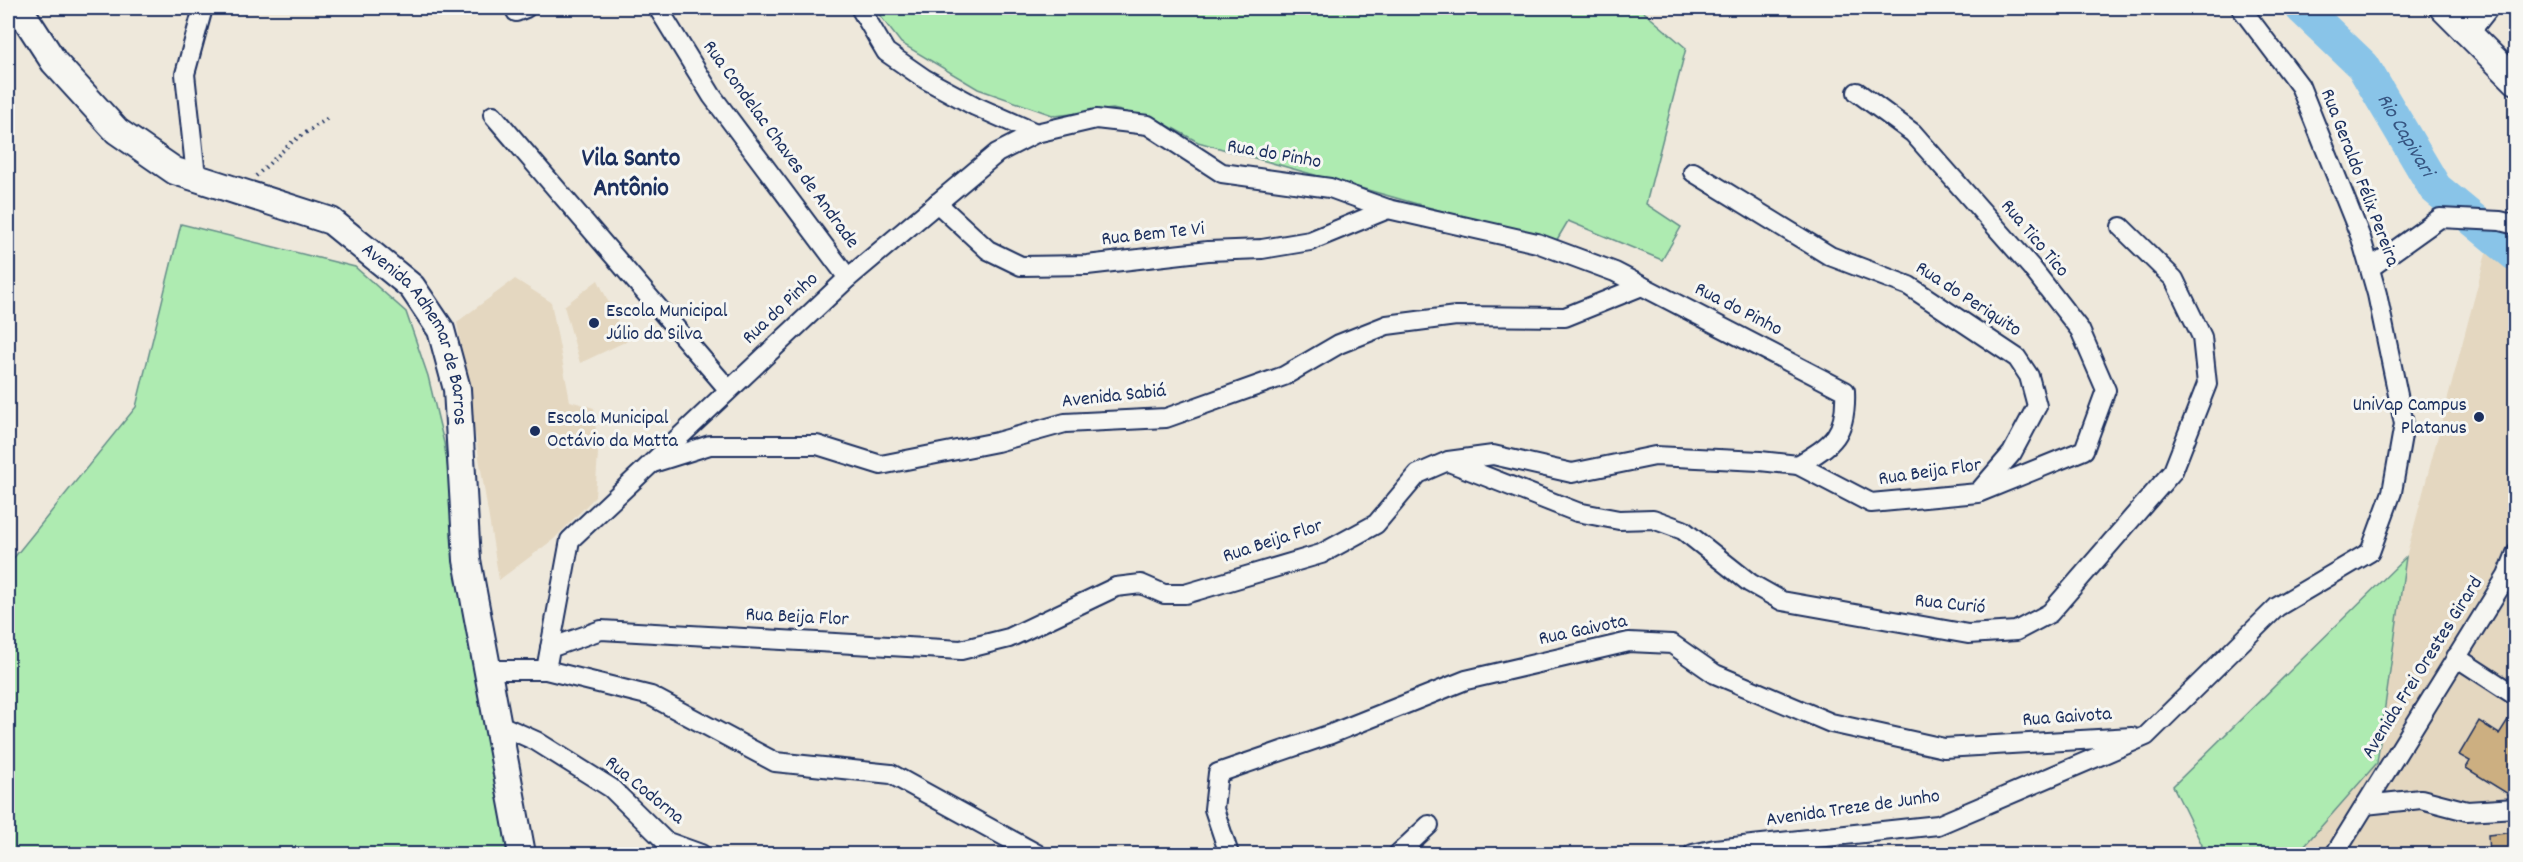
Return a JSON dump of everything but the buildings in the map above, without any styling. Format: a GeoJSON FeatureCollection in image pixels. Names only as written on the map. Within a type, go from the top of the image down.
{"type":"FeatureCollection","features":[{"type":"Feature","properties":{"kind":"street","name":"Avenida Adhemar de Barros"},"geometry":{"type":"LineString","coordinates":[[19,8],[54,62],[117,131],[175,171],[331,221],[412,287],[441,330],[457,388],[467,560],[522,855]]}},
{"type":"Feature","properties":{"kind":"street"},"geometry":{"type":"LineString","coordinates":[[196,176],[185,74],[203,8]]}},
{"type":"Feature","properties":{"kind":"street","name":"Rua Condelac Chaves de Andrade"},"geometry":{"type":"LineString","coordinates":[[658,8],[712,96],[848,278]]}},
{"type":"Feature","properties":{"kind":"street"},"geometry":{"type":"LineString","coordinates":[[860,8],[886,52],[925,80],[975,106],[1036,133]]}},
{"type":"Feature","properties":{"kind":"street","name":"Rua Geraldo Félix Pereira"},"geometry":{"type":"LineString","coordinates":[[2146,736],[2277,607],[2370,552],[2392,492],[2404,424],[2370,268],[2300,86],[2241,8]]}},
{"type":"Feature","properties":{"kind":"street"},"geometry":{"type":"LineString","coordinates":[[2443,8],[2516,81]]}},
{"type":"Feature","properties":{"kind":"street"},"geometry":{"type":"LineString","coordinates":[[2466,31],[2484,8]]}},
{"type":"Feature","properties":{"kind":"street","name":"Rua Tico Tico"},"geometry":{"type":"LineString","coordinates":[[1857,92],[1913,134],[2031,267],[2080,330],[2106,390],[2084,450]]}},
{"type":"Feature","properties":{"kind":"street"},"geometry":{"type":"LineString","coordinates":[[493,115],[728,389]]}},
{"type":"Feature","properties":{"kind":"street","name":"Rua do Pinho"},"geometry":{"type":"LineString","coordinates":[[546,670],[570,540],[848,278],[997,153],[1036,133],[1096,119],[1148,125],[1222,173],[1330,189],[1388,209],[1537,243],[1615,272],[1845,391],[1846,416],[1830,446],[1798,465]]}},
{"type":"Feature","properties":{"kind":"street","name":"Rua do Periquito"},"geometry":{"type":"LineString","coordinates":[[1693,172],[1830,256],[1909,286],[2018,358],[2029,376],[2037,406],[2012,453],[1978,493]]}},
{"type":"Feature","properties":{"kind":"street","name":"Rua Bem Te Vi"},"geometry":{"type":"LineString","coordinates":[[937,203],[988,250],[1021,266],[1087,265],[1208,251],[1262,249],[1310,241],[1388,209]]}},
{"type":"Feature","properties":{"kind":"street"},"geometry":{"type":"LineString","coordinates":[[2370,268],[2439,218],[2508,223]]}},
{"type":"Feature","properties":{"kind":"street","name":"Rua Curió"},"geometry":{"type":"LineString","coordinates":[[1448,461],[1577,512],[1619,520],[1653,519],[1683,530],[1750,583],[1782,601],[1968,634],[2016,631],[2050,613],[2173,471],[2207,384],[2202,337],[2174,279],[2121,227]]}},
{"type":"Feature","properties":{"kind":"street","name":"Avenida Sabiá"},"geometry":{"type":"LineString","coordinates":[[648,465],[710,446],[805,445],[817,445],[881,465],[997,442],[1065,423],[1166,418],[1284,376],[1339,344],[1387,325],[1456,316],[1565,317],[1642,286]]}},
{"type":"Feature","properties":{"kind":"street","name":"Rua Beija Flor"},"geometry":{"type":"LineString","coordinates":[[550,648],[601,630],[961,650],[1009,638],[1116,587],[1141,584],[1164,594],[1185,594],[1321,554],[1376,524],[1418,474],[1448,461],[1493,455],[1572,473],[1654,456],[1798,465],[1872,503],[1978,493],[2084,450]]}},
{"type":"Feature","properties":{"kind":"street","name":"Avenida Frei Orestes Girard"},"geometry":{"type":"LineString","coordinates":[[2335,855],[2507,576],[2516,553]]}},
{"type":"Feature","properties":{"kind":"street","name":"Rua Gaivota"},"geometry":{"type":"LineString","coordinates":[[1229,855],[1214,809],[1218,774],[1331,734],[1466,680],[1629,642],[1672,644],[1715,674],[1831,723],[1944,748],[2146,736]]}},
{"type":"Feature","properties":{"kind":"street"},"geometry":{"type":"LineString","coordinates":[[2456,657],[2516,696]]}},
{"type":"Feature","properties":{"kind":"street"},"geometry":{"type":"LineString","coordinates":[[488,670],[546,670],[651,696],[775,762],[891,774],[1000,846],[1037,855]]}},
{"type":"Feature","properties":{"kind":"street","name":"Rua Codorna"},"geometry":{"type":"LineString","coordinates":[[498,724],[536,741],[611,789],[666,841],[701,855]]}},
{"type":"Feature","properties":{"kind":"street","name":"Avenida Treze de Junho"},"geometry":{"type":"LineString","coordinates":[[1693,855],[1715,849],[1938,825],[2146,736]]}},
{"type":"Feature","properties":{"kind":"street"},"geometry":{"type":"LineString","coordinates":[[2365,805],[2421,799],[2467,811],[2516,808]]}},
{"type":"Feature","properties":{"kind":"street"},"geometry":{"type":"LineString","coordinates":[[1398,855],[1428,825]]}},
{"type":"Feature","properties":{"kind":"path"},"geometry":{"type":"LineString","coordinates":[[240,191],[292,142],[328,118]]}},
{"type":"Feature","properties":{"kind":"shaded area","name":"UniVap Campus Platanus"},"geometry":{"type":"Polygon","coordinates":[[[2488,246],[2516,277],[2515,854],[2297,854],[2377,763],[2406,557],[2488,246]]]}},
{"type":"Feature","properties":{"kind":"shaded area","name":"Escola Municipal Octávio da Matta"},"geometry":{"type":"Polygon","coordinates":[[[515,279],[551,302],[570,401],[594,408],[598,454],[595,497],[554,539],[499,580],[457,322],[515,279]]]}},
{"type":"Feature","properties":{"kind":"shaded area","name":"Escola Municipal Júlio da Silva"},"geometry":{"type":"Polygon","coordinates":[[[598,280],[627,341],[580,363],[564,306],[598,280]]]}},
{"type":"Feature","properties":{"kind":"green space"},"geometry":{"type":"Polygon","coordinates":[[[874,8],[1639,8],[1686,48],[1646,204],[1681,227],[1662,260],[1568,221],[1555,243],[1198,142],[1158,120],[1113,109],[1055,116],[978,89],[901,43],[874,8]]]}},
{"type":"Feature","properties":{"kind":"green space"},"geometry":{"type":"Polygon","coordinates":[[[181,224],[355,267],[406,312],[428,376],[444,443],[507,854],[8,854],[8,565],[136,407],[181,224]]]}},
{"type":"Feature","properties":{"kind":"green space"},"geometry":{"type":"Polygon","coordinates":[[[2406,557],[2377,763],[2297,854],[2197,854],[2202,845],[2173,786],[2406,557]]]}},
{"type":"Feature","properties":{"kind":"waterway","name":"Rio Capivari"},"geometry":{"type":"LineString","coordinates":[[2302,8],[2363,66],[2435,188],[2516,255]]}},
{"type":"Feature","properties":{"kind":"place","name":"Escola Municipal Júlio da Silva"},"geometry":{"type":"Point","coordinates":[594,323]}},
{"type":"Feature","properties":{"kind":"place","name":"UniVap Campus Platanus"},"geometry":{"type":"Point","coordinates":[2479,417]}},
{"type":"Feature","properties":{"kind":"place","name":"Escola Municipal Octávio da Matta"},"geometry":{"type":"Point","coordinates":[535,431]}},
{"type":"Feature","properties":{"kind":"district","name":"Vila Santo Antônio"},"geometry":{"type":"Point","coordinates":[631,174]}}]}
